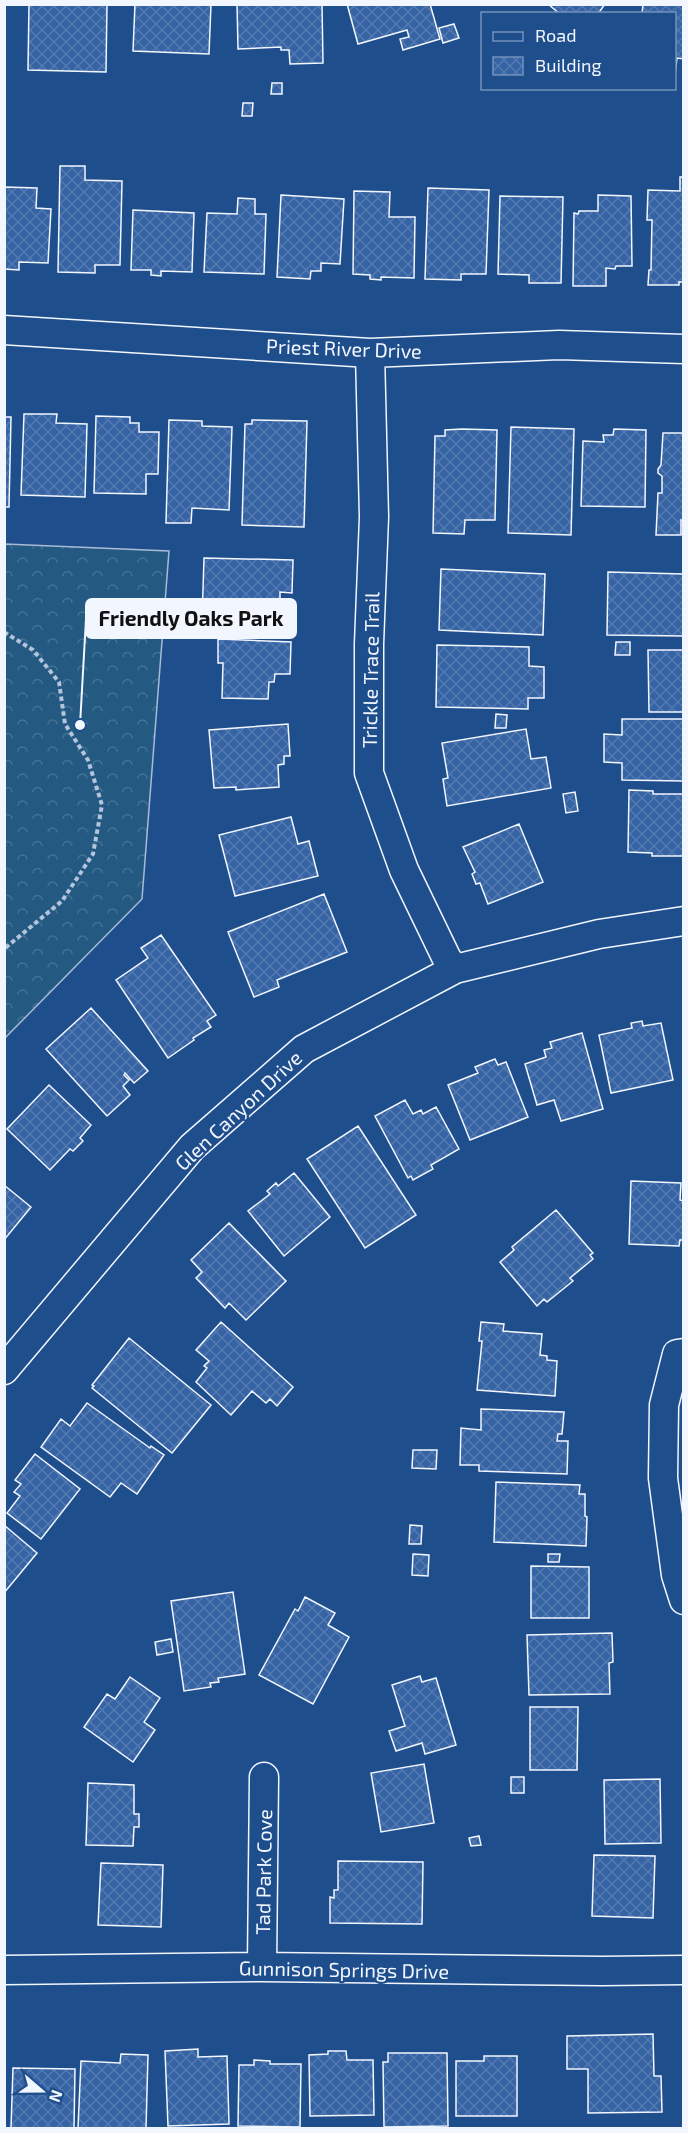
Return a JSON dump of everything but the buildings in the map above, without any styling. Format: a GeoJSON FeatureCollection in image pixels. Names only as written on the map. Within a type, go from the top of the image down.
{"type":"FeatureCollection","features":[{"type":"Feature","properties":{"kind":"street","name":"Priest River Drive"},"geometry":{"type":"LineString","coordinates":[[4,330],[370,353],[559,345],[684,349]]}},
{"type":"Feature","properties":{"kind":"street","name":"Trickle Trace Trail"},"geometry":{"type":"LineString","coordinates":[[370,353],[374,517],[369,644],[369,773],[404,870],[447,959],[455,969]]}},
{"type":"Feature","properties":{"kind":"street","name":"Glen Canyon Drive"},"geometry":{"type":"LineString","coordinates":[[4,1370],[192,1147],[304,1049],[455,969],[599,934],[684,921]]}},
{"type":"Feature","properties":{"kind":"street"},"geometry":{"type":"LineString","coordinates":[[684,1353],[677,1354],[664,1405],[663,1478],[676,1575],[684,1600]]}},
{"type":"Feature","properties":{"kind":"street","name":"Tad Park Cove"},"geometry":{"type":"LineString","coordinates":[[262,1967],[264,1777]]}},
{"type":"Feature","properties":{"kind":"street","name":"Gunnison Springs Drive"},"geometry":{"type":"LineString","coordinates":[[4,1970],[262,1967],[684,1970]]}},
{"type":"Feature","properties":{"kind":"path"},"geometry":{"type":"LineString","coordinates":[[4,632],[33,650],[59,682],[65,724],[88,760],[102,805],[93,854],[62,901],[4,949]]}},
{"type":"Feature","properties":{"kind":"green space"},"geometry":{"type":"Polygon","coordinates":[[[5,544],[169,551],[142,899],[5,1038],[5,544]]]}},
{"type":"Feature","properties":{"kind":"place","name":"Friendly Oaks Park"},"geometry":{"type":"Point","coordinates":[80,725]}}]}
